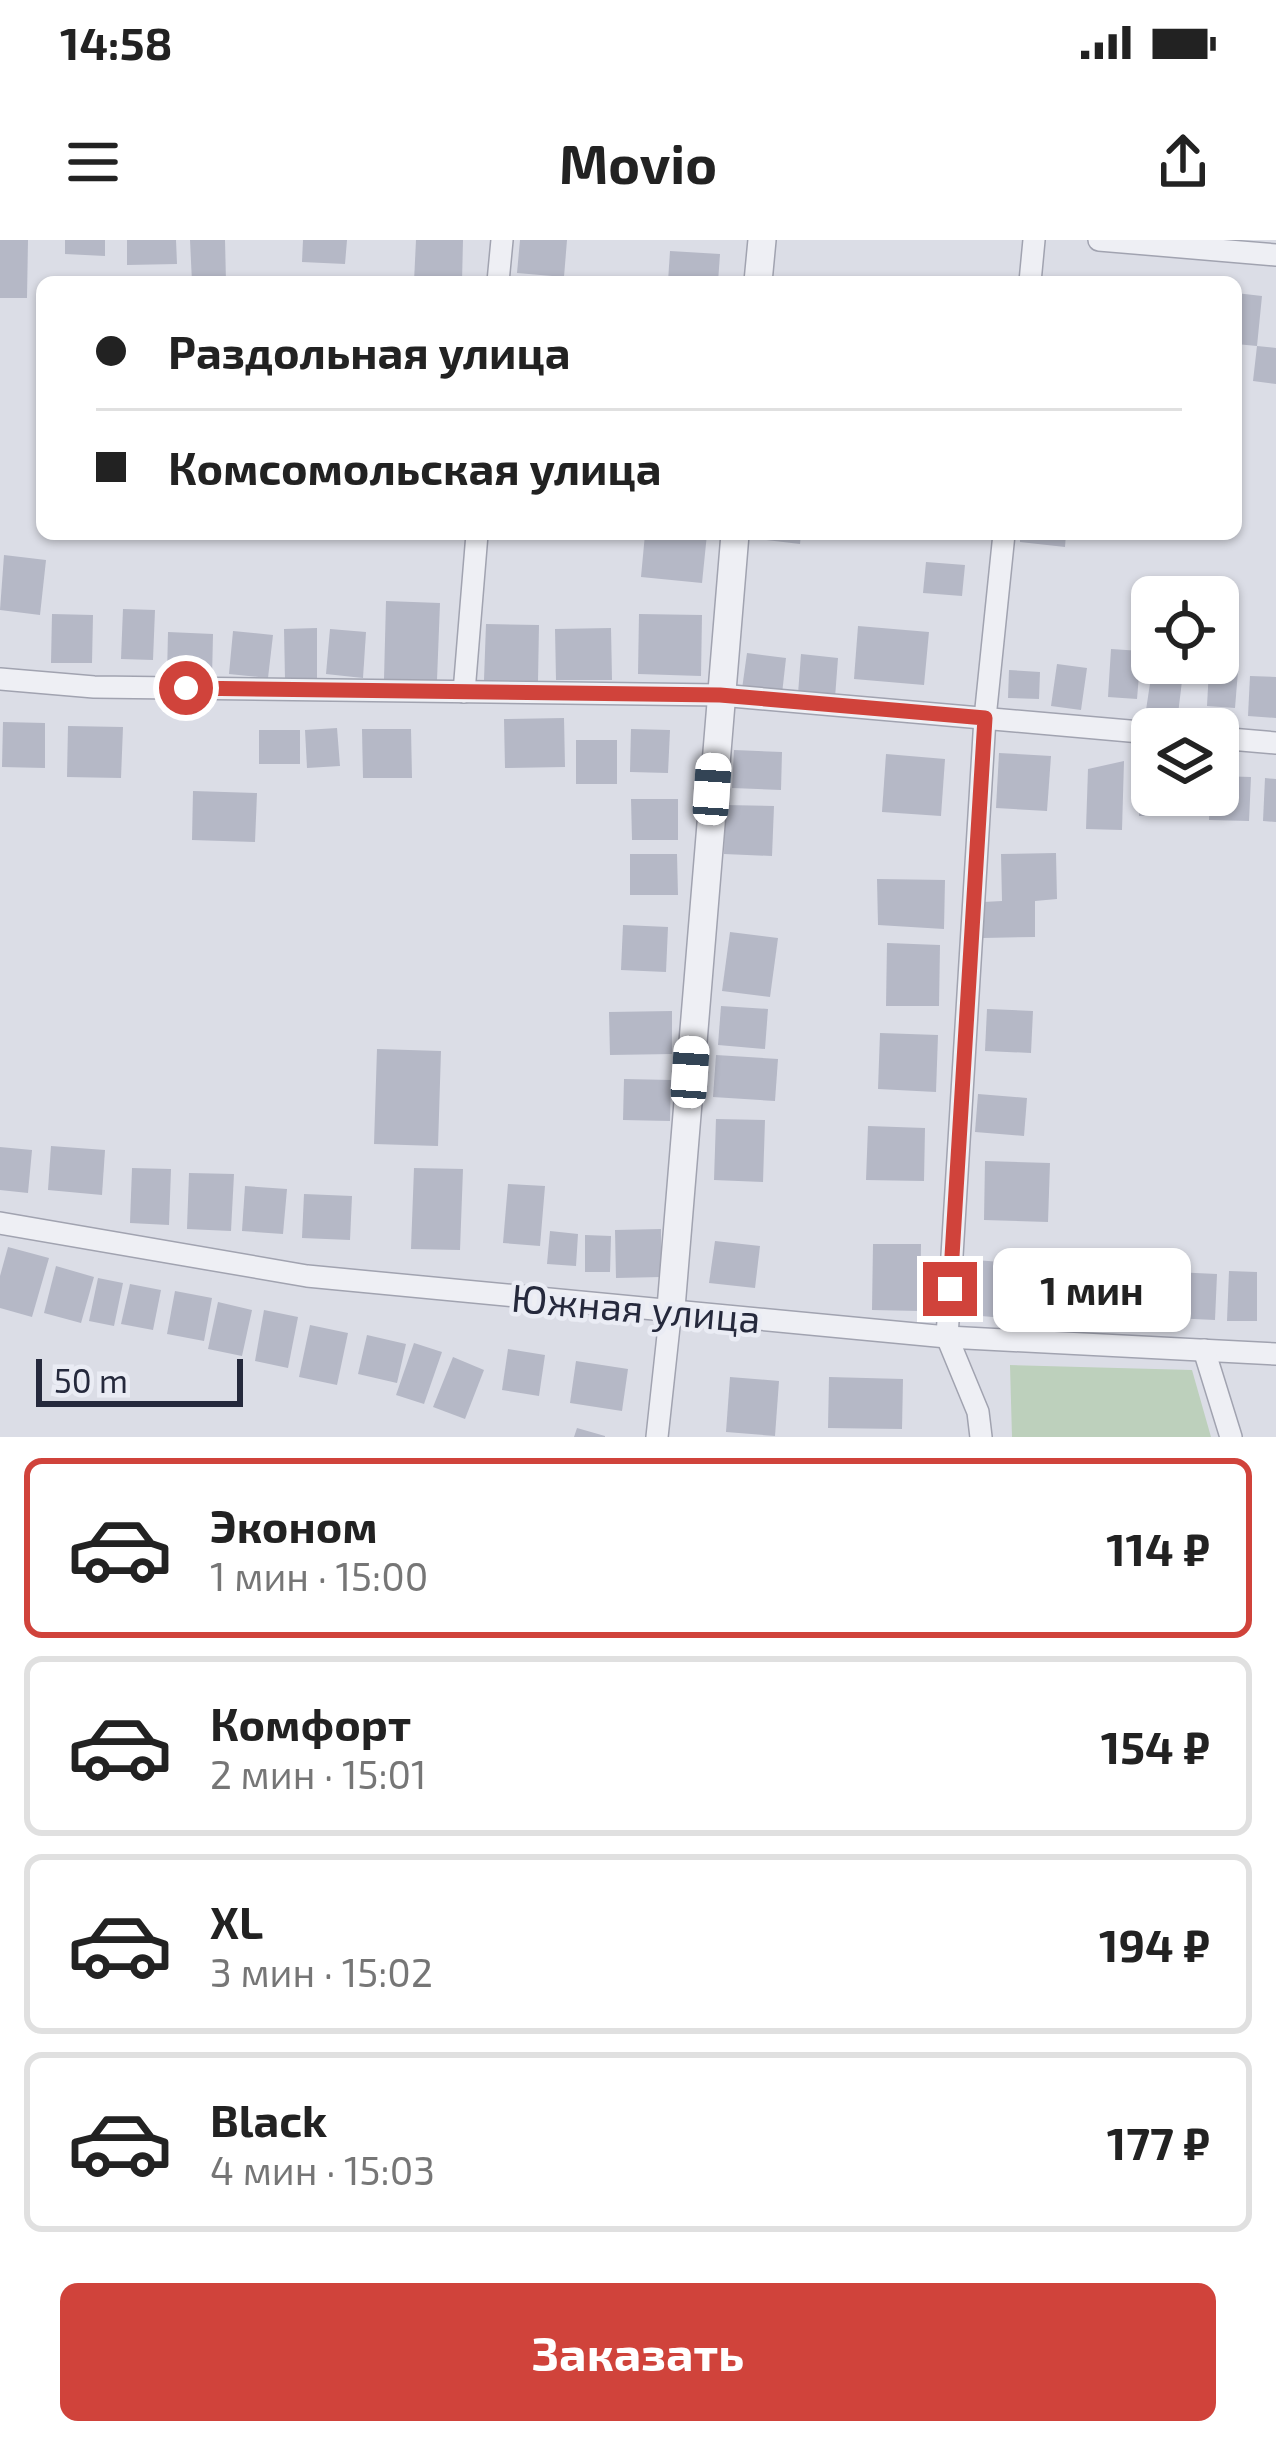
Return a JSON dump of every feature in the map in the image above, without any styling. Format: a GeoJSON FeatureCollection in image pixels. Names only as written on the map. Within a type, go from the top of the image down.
{"type":"FeatureCollection","features":[{"type":"Feature","properties":{"kind":"street"},"geometry":{"type":"LineString","coordinates":[[499,276],[502,240]]}},
{"type":"Feature","properties":{"kind":"street"},"geometry":{"type":"LineString","coordinates":[[759,276],[762,240]]}},
{"type":"Feature","properties":{"kind":"street"},"geometry":{"type":"LineString","coordinates":[[1031,276],[1034,240]]}},
{"type":"Feature","properties":{"kind":"street"},"geometry":{"type":"LineString","coordinates":[[1100,240],[1276,255]]}},
{"type":"Feature","properties":{"kind":"street"},"geometry":{"type":"LineString","coordinates":[[464,692],[477,540]]}},
{"type":"Feature","properties":{"kind":"street"},"geometry":{"type":"LineString","coordinates":[[657,1437],[734,540]]}},
{"type":"Feature","properties":{"kind":"street"},"geometry":{"type":"LineString","coordinates":[[981,1437],[978,1412],[946,1336],[985,718],[1003,540]]}},
{"type":"Feature","properties":{"kind":"street"},"geometry":{"type":"LineString","coordinates":[[0,680],[94,687],[720,695],[1131,731]]}},
{"type":"Feature","properties":{"kind":"street"},"geometry":{"type":"LineString","coordinates":[[1239,740],[1276,743]]}},
{"type":"Feature","properties":{"kind":"street","name":"Южная улица"},"geometry":{"type":"LineString","coordinates":[[0,1223],[307,1276],[946,1336],[1276,1354]]}},
{"type":"Feature","properties":{"kind":"street"},"geometry":{"type":"LineString","coordinates":[[1204,1350],[1231,1437]]}},
{"type":"Feature","properties":{"kind":"green space"},"geometry":{"type":"Polygon","coordinates":[[[1010,1365],[1192,1370],[1211,1437],[1012,1437],[1010,1365]]]}},
{"type":"Feature","properties":{"kind":"building"},"geometry":{"type":"Polygon","coordinates":[[[0,240],[28,240],[27,298],[0,298],[0,240]]]}},
{"type":"Feature","properties":{"kind":"building"},"geometry":{"type":"Polygon","coordinates":[[[65,240],[105,240],[105,256],[65,254],[65,240]]]}},
{"type":"Feature","properties":{"kind":"building"},"geometry":{"type":"Polygon","coordinates":[[[127,240],[176,240],[177,264],[127,265],[127,240]]]}},
{"type":"Feature","properties":{"kind":"building"},"geometry":{"type":"Polygon","coordinates":[[[190,240],[225,240],[226,276],[192,276],[190,240]]]}},
{"type":"Feature","properties":{"kind":"building"},"geometry":{"type":"Polygon","coordinates":[[[303,240],[347,240],[345,264],[302,262],[303,240]]]}},
{"type":"Feature","properties":{"kind":"building"},"geometry":{"type":"Polygon","coordinates":[[[416,240],[463,240],[462,276],[414,276],[416,240]]]}},
{"type":"Feature","properties":{"kind":"building"},"geometry":{"type":"Polygon","coordinates":[[[520,240],[567,240],[564,276],[517,273],[520,240]]]}},
{"type":"Feature","properties":{"kind":"building"},"geometry":{"type":"Polygon","coordinates":[[[670,251],[720,254],[718,276],[668,276],[670,251]]]}},
{"type":"Feature","properties":{"kind":"building"},"geometry":{"type":"Polygon","coordinates":[[[1242,294],[1262,296],[1257,346],[1242,345],[1242,294]]]}},
{"type":"Feature","properties":{"kind":"building"},"geometry":{"type":"Polygon","coordinates":[[[1257,346],[1276,348],[1276,384],[1253,381],[1257,346]]]}},
{"type":"Feature","properties":{"kind":"building"},"geometry":{"type":"Polygon","coordinates":[[[644,540],[706,540],[702,583],[641,577],[644,540]]]}},
{"type":"Feature","properties":{"kind":"building"},"geometry":{"type":"Polygon","coordinates":[[[1020,540],[1066,540],[1065,547],[1020,540]]]}},
{"type":"Feature","properties":{"kind":"building"},"geometry":{"type":"Polygon","coordinates":[[[4,555],[46,560],[40,615],[0,610],[4,555]]]}},
{"type":"Feature","properties":{"kind":"building"},"geometry":{"type":"Polygon","coordinates":[[[926,562],[965,565],[962,596],[923,593],[926,562]]]}},
{"type":"Feature","properties":{"kind":"building"},"geometry":{"type":"Polygon","coordinates":[[[386,601],[440,603],[437,680],[384,679],[386,601]]]}},
{"type":"Feature","properties":{"kind":"building"},"geometry":{"type":"Polygon","coordinates":[[[123,609],[155,610],[153,660],[121,659],[123,609]]]}},
{"type":"Feature","properties":{"kind":"building"},"geometry":{"type":"Polygon","coordinates":[[[52,614],[93,615],[92,663],[51,663],[52,614]]]}},
{"type":"Feature","properties":{"kind":"building"},"geometry":{"type":"Polygon","coordinates":[[[639,614],[702,615],[701,676],[638,674],[639,614]]]}},
{"type":"Feature","properties":{"kind":"building"},"geometry":{"type":"Polygon","coordinates":[[[486,624],[539,625],[538,681],[484,680],[486,624]]]}},
{"type":"Feature","properties":{"kind":"building"},"geometry":{"type":"Polygon","coordinates":[[[858,626],[929,632],[924,685],[854,679],[858,626]]]}},
{"type":"Feature","properties":{"kind":"building"},"geometry":{"type":"Polygon","coordinates":[[[317,628],[317,679],[285,679],[284,629],[317,628]]]}},
{"type":"Feature","properties":{"kind":"building"},"geometry":{"type":"Polygon","coordinates":[[[611,628],[612,680],[556,680],[555,629],[611,628]]]}},
{"type":"Feature","properties":{"kind":"building"},"geometry":{"type":"Polygon","coordinates":[[[330,629],[366,632],[363,678],[326,674],[330,629]]]}},
{"type":"Feature","properties":{"kind":"building"},"geometry":{"type":"Polygon","coordinates":[[[233,631],[273,635],[268,678],[229,674],[233,631]]]}},
{"type":"Feature","properties":{"kind":"building"},"geometry":{"type":"Polygon","coordinates":[[[168,632],[213,634],[212,678],[167,676],[168,632]]]}},
{"type":"Feature","properties":{"kind":"building"},"geometry":{"type":"Polygon","coordinates":[[[1111,649],[1131,650],[1131,684],[1138,684],[1137,699],[1108,697],[1111,649]]]}},
{"type":"Feature","properties":{"kind":"building"},"geometry":{"type":"Polygon","coordinates":[[[747,653],[786,658],[782,694],[742,689],[747,653]]]}},
{"type":"Feature","properties":{"kind":"building"},"geometry":{"type":"Polygon","coordinates":[[[801,654],[838,658],[835,698],[798,694],[801,654]]]}},
{"type":"Feature","properties":{"kind":"building"},"geometry":{"type":"Polygon","coordinates":[[[1057,664],[1087,668],[1081,710],[1051,706],[1057,664]]]}},
{"type":"Feature","properties":{"kind":"building"},"geometry":{"type":"Polygon","coordinates":[[[1009,670],[1040,672],[1039,699],[1008,698],[1009,670]]]}},
{"type":"Feature","properties":{"kind":"building"},"geometry":{"type":"Polygon","coordinates":[[[1250,676],[1276,677],[1276,718],[1248,716],[1250,676]]]}},
{"type":"Feature","properties":{"kind":"building"},"geometry":{"type":"Polygon","coordinates":[[[1150,684],[1182,684],[1179,708],[1146,708],[1150,684]]]}},
{"type":"Feature","properties":{"kind":"building"},"geometry":{"type":"Polygon","coordinates":[[[1208,684],[1237,684],[1235,708],[1207,706],[1208,684]]]}},
{"type":"Feature","properties":{"kind":"building"},"geometry":{"type":"Polygon","coordinates":[[[564,718],[565,767],[505,768],[504,719],[564,718]]]}},
{"type":"Feature","properties":{"kind":"building"},"geometry":{"type":"Polygon","coordinates":[[[3,722],[45,723],[45,768],[2,767],[3,722]]]}},
{"type":"Feature","properties":{"kind":"building"},"geometry":{"type":"Polygon","coordinates":[[[68,726],[123,727],[121,778],[67,777],[68,726]]]}},
{"type":"Feature","properties":{"kind":"building"},"geometry":{"type":"Polygon","coordinates":[[[337,728],[340,766],[307,768],[305,730],[337,728]]]}},
{"type":"Feature","properties":{"kind":"building"},"geometry":{"type":"Polygon","coordinates":[[[362,729],[411,729],[412,778],[363,778],[362,729]]]}},
{"type":"Feature","properties":{"kind":"building"},"geometry":{"type":"Polygon","coordinates":[[[631,729],[670,730],[668,773],[630,772],[631,729]]]}},
{"type":"Feature","properties":{"kind":"building"},"geometry":{"type":"Polygon","coordinates":[[[259,730],[300,730],[300,764],[259,764],[259,730]]]}},
{"type":"Feature","properties":{"kind":"building"},"geometry":{"type":"Polygon","coordinates":[[[576,740],[617,740],[617,784],[576,784],[576,740]]]}},
{"type":"Feature","properties":{"kind":"building"},"geometry":{"type":"Polygon","coordinates":[[[734,750],[782,752],[781,790],[732,788],[734,750]]]}},
{"type":"Feature","properties":{"kind":"building"},"geometry":{"type":"Polygon","coordinates":[[[999,753],[1051,756],[1047,811],[996,808],[999,753]]]}},
{"type":"Feature","properties":{"kind":"building"},"geometry":{"type":"Polygon","coordinates":[[[886,754],[945,759],[941,816],[882,812],[886,754]]]}},
{"type":"Feature","properties":{"kind":"building"},"geometry":{"type":"Polygon","coordinates":[[[1124,761],[1122,830],[1086,829],[1088,769],[1124,761]]]}},
{"type":"Feature","properties":{"kind":"building"},"geometry":{"type":"Polygon","coordinates":[[[1239,777],[1251,777],[1249,821],[1209,820],[1209,816],[1239,816],[1239,777]]]}},
{"type":"Feature","properties":{"kind":"building"},"geometry":{"type":"Polygon","coordinates":[[[1265,778],[1276,779],[1276,822],[1263,821],[1265,778]]]}},
{"type":"Feature","properties":{"kind":"building"},"geometry":{"type":"Polygon","coordinates":[[[193,791],[257,793],[255,842],[192,840],[193,791]]]}},
{"type":"Feature","properties":{"kind":"building"},"geometry":{"type":"Polygon","coordinates":[[[631,799],[678,799],[678,840],[632,840],[631,799]]]}},
{"type":"Feature","properties":{"kind":"building"},"geometry":{"type":"Polygon","coordinates":[[[725,805],[774,806],[772,856],[724,854],[725,805]]]}},
{"type":"Feature","properties":{"kind":"building"},"geometry":{"type":"Polygon","coordinates":[[[1056,853],[1057,899],[1035,901],[1035,937],[983,938],[983,902],[1002,901],[1001,854],[1056,853]]]}},
{"type":"Feature","properties":{"kind":"building"},"geometry":{"type":"Polygon","coordinates":[[[630,854],[677,854],[678,895],[630,895],[630,854]]]}},
{"type":"Feature","properties":{"kind":"building"},"geometry":{"type":"Polygon","coordinates":[[[877,879],[945,880],[944,929],[878,925],[877,879]]]}},
{"type":"Feature","properties":{"kind":"building"},"geometry":{"type":"Polygon","coordinates":[[[623,925],[668,927],[666,972],[621,970],[623,925]]]}},
{"type":"Feature","properties":{"kind":"building"},"geometry":{"type":"Polygon","coordinates":[[[730,932],[778,938],[770,997],[722,991],[730,932]]]}},
{"type":"Feature","properties":{"kind":"building"},"geometry":{"type":"Polygon","coordinates":[[[887,943],[940,945],[939,1006],[886,1006],[887,943]]]}},
{"type":"Feature","properties":{"kind":"building"},"geometry":{"type":"Polygon","coordinates":[[[721,1006],[768,1009],[765,1049],[718,1045],[721,1006]]]}},
{"type":"Feature","properties":{"kind":"building"},"geometry":{"type":"Polygon","coordinates":[[[987,1009],[1033,1011],[1031,1053],[985,1051],[987,1009]]]}},
{"type":"Feature","properties":{"kind":"building"},"geometry":{"type":"Polygon","coordinates":[[[672,1011],[672,1054],[610,1055],[609,1012],[672,1011]]]}},
{"type":"Feature","properties":{"kind":"building"},"geometry":{"type":"Polygon","coordinates":[[[880,1033],[938,1035],[936,1092],[878,1089],[880,1033]]]}},
{"type":"Feature","properties":{"kind":"building"},"geometry":{"type":"Polygon","coordinates":[[[377,1049],[441,1051],[438,1146],[374,1144],[377,1049]]]}},
{"type":"Feature","properties":{"kind":"building"},"geometry":{"type":"Polygon","coordinates":[[[716,1055],[778,1059],[775,1101],[713,1097],[716,1055]]]}},
{"type":"Feature","properties":{"kind":"building"},"geometry":{"type":"Polygon","coordinates":[[[624,1079],[671,1080],[670,1121],[623,1120],[624,1079]]]}},
{"type":"Feature","properties":{"kind":"building"},"geometry":{"type":"Polygon","coordinates":[[[978,1094],[1027,1098],[1024,1136],[975,1132],[978,1094]]]}},
{"type":"Feature","properties":{"kind":"building"},"geometry":{"type":"Polygon","coordinates":[[[716,1119],[765,1120],[763,1182],[714,1180],[716,1119]]]}},
{"type":"Feature","properties":{"kind":"building"},"geometry":{"type":"Polygon","coordinates":[[[868,1126],[925,1128],[924,1181],[866,1180],[868,1126]]]}},
{"type":"Feature","properties":{"kind":"building"},"geometry":{"type":"Polygon","coordinates":[[[51,1146],[105,1150],[102,1195],[48,1190],[51,1146]]]}},
{"type":"Feature","properties":{"kind":"building"},"geometry":{"type":"Polygon","coordinates":[[[0,1147],[32,1150],[28,1193],[0,1190],[0,1147]]]}},
{"type":"Feature","properties":{"kind":"building"},"geometry":{"type":"Polygon","coordinates":[[[985,1161],[1050,1163],[1048,1222],[984,1220],[985,1161]]]}},
{"type":"Feature","properties":{"kind":"building"},"geometry":{"type":"Polygon","coordinates":[[[132,1168],[171,1169],[169,1225],[130,1223],[132,1168]]]}},
{"type":"Feature","properties":{"kind":"building"},"geometry":{"type":"Polygon","coordinates":[[[414,1168],[463,1169],[460,1250],[411,1249],[414,1168]]]}},
{"type":"Feature","properties":{"kind":"building"},"geometry":{"type":"Polygon","coordinates":[[[189,1173],[234,1174],[231,1231],[187,1229],[189,1173]]]}},
{"type":"Feature","properties":{"kind":"building"},"geometry":{"type":"Polygon","coordinates":[[[508,1184],[545,1186],[540,1246],[503,1243],[508,1184]]]}},
{"type":"Feature","properties":{"kind":"building"},"geometry":{"type":"Polygon","coordinates":[[[245,1186],[287,1189],[283,1234],[242,1231],[245,1186]]]}},
{"type":"Feature","properties":{"kind":"building"},"geometry":{"type":"Polygon","coordinates":[[[304,1194],[352,1196],[350,1240],[302,1238],[304,1194]]]}},
{"type":"Feature","properties":{"kind":"building"},"geometry":{"type":"Polygon","coordinates":[[[661,1229],[661,1277],[616,1278],[615,1230],[661,1229]]]}},
{"type":"Feature","properties":{"kind":"building"},"geometry":{"type":"Polygon","coordinates":[[[550,1231],[578,1234],[576,1266],[547,1264],[550,1231]]]}},
{"type":"Feature","properties":{"kind":"building"},"geometry":{"type":"Polygon","coordinates":[[[585,1235],[611,1236],[610,1272],[585,1272],[585,1235]]]}},
{"type":"Feature","properties":{"kind":"building"},"geometry":{"type":"Polygon","coordinates":[[[715,1241],[760,1246],[755,1288],[709,1283],[715,1241]]]}},
{"type":"Feature","properties":{"kind":"building"},"geometry":{"type":"Polygon","coordinates":[[[873,1244],[921,1244],[920,1311],[872,1310],[873,1244]]]}},
{"type":"Feature","properties":{"kind":"building"},"geometry":{"type":"Polygon","coordinates":[[[8,1247],[49,1258],[32,1317],[0,1308],[0,1276],[8,1247]]]}},
{"type":"Feature","properties":{"kind":"building"},"geometry":{"type":"Polygon","coordinates":[[[975,1260],[1030,1264],[1025,1320],[970,1315],[975,1260]]]}},
{"type":"Feature","properties":{"kind":"building"},"geometry":{"type":"Polygon","coordinates":[[[56,1266],[94,1277],[81,1323],[44,1313],[56,1266]]]}},
{"type":"Feature","properties":{"kind":"building"},"geometry":{"type":"Polygon","coordinates":[[[1082,1269],[1122,1272],[1120,1313],[1079,1310],[1082,1269]]]}},
{"type":"Feature","properties":{"kind":"building"},"geometry":{"type":"Polygon","coordinates":[[[1229,1271],[1257,1272],[1257,1321],[1227,1321],[1229,1271]]]}},
{"type":"Feature","properties":{"kind":"building"},"geometry":{"type":"Polygon","coordinates":[[[1174,1272],[1217,1274],[1215,1320],[1172,1318],[1174,1272]]]}},
{"type":"Feature","properties":{"kind":"building"},"geometry":{"type":"Polygon","coordinates":[[[98,1278],[123,1283],[114,1326],[89,1321],[98,1278]]]}},
{"type":"Feature","properties":{"kind":"building"},"geometry":{"type":"Polygon","coordinates":[[[130,1284],[161,1290],[153,1330],[121,1324],[130,1284]]]}},
{"type":"Feature","properties":{"kind":"building"},"geometry":{"type":"Polygon","coordinates":[[[175,1291],[212,1298],[204,1341],[167,1334],[175,1291]]]}},
{"type":"Feature","properties":{"kind":"building"},"geometry":{"type":"Polygon","coordinates":[[[218,1302],[252,1310],[242,1356],[208,1349],[218,1302]]]}},
{"type":"Feature","properties":{"kind":"building"},"geometry":{"type":"Polygon","coordinates":[[[264,1310],[298,1317],[288,1368],[255,1361],[264,1310]]]}},
{"type":"Feature","properties":{"kind":"building"},"geometry":{"type":"Polygon","coordinates":[[[310,1325],[348,1333],[337,1385],[299,1377],[310,1325]]]}},
{"type":"Feature","properties":{"kind":"building"},"geometry":{"type":"Polygon","coordinates":[[[367,1335],[406,1344],[397,1383],[358,1374],[367,1335]]]}},
{"type":"Feature","properties":{"kind":"building"},"geometry":{"type":"Polygon","coordinates":[[[414,1343],[442,1352],[424,1404],[396,1395],[414,1343]]]}},
{"type":"Feature","properties":{"kind":"building"},"geometry":{"type":"Polygon","coordinates":[[[508,1349],[545,1355],[539,1396],[502,1390],[508,1349]]]}},
{"type":"Feature","properties":{"kind":"building"},"geometry":{"type":"Polygon","coordinates":[[[453,1357],[484,1370],[465,1419],[433,1407],[453,1357]]]}},
{"type":"Feature","properties":{"kind":"building"},"geometry":{"type":"Polygon","coordinates":[[[576,1361],[628,1369],[622,1411],[570,1403],[576,1361]]]}},
{"type":"Feature","properties":{"kind":"building"},"geometry":{"type":"Polygon","coordinates":[[[730,1377],[779,1381],[775,1436],[726,1432],[730,1377]]]}},
{"type":"Feature","properties":{"kind":"building"},"geometry":{"type":"Polygon","coordinates":[[[829,1377],[903,1379],[902,1429],[828,1428],[829,1377]]]}},
{"type":"Feature","properties":{"kind":"building"},"geometry":{"type":"Polygon","coordinates":[[[577,1428],[605,1436],[605,1437],[574,1437],[577,1428]]]}},
{"type":"Feature","properties":{"kind":"route"},"geometry":{"type":"LineString","coordinates":[[186,688],[720,695],[985,718],[950,1289]]}}]}
